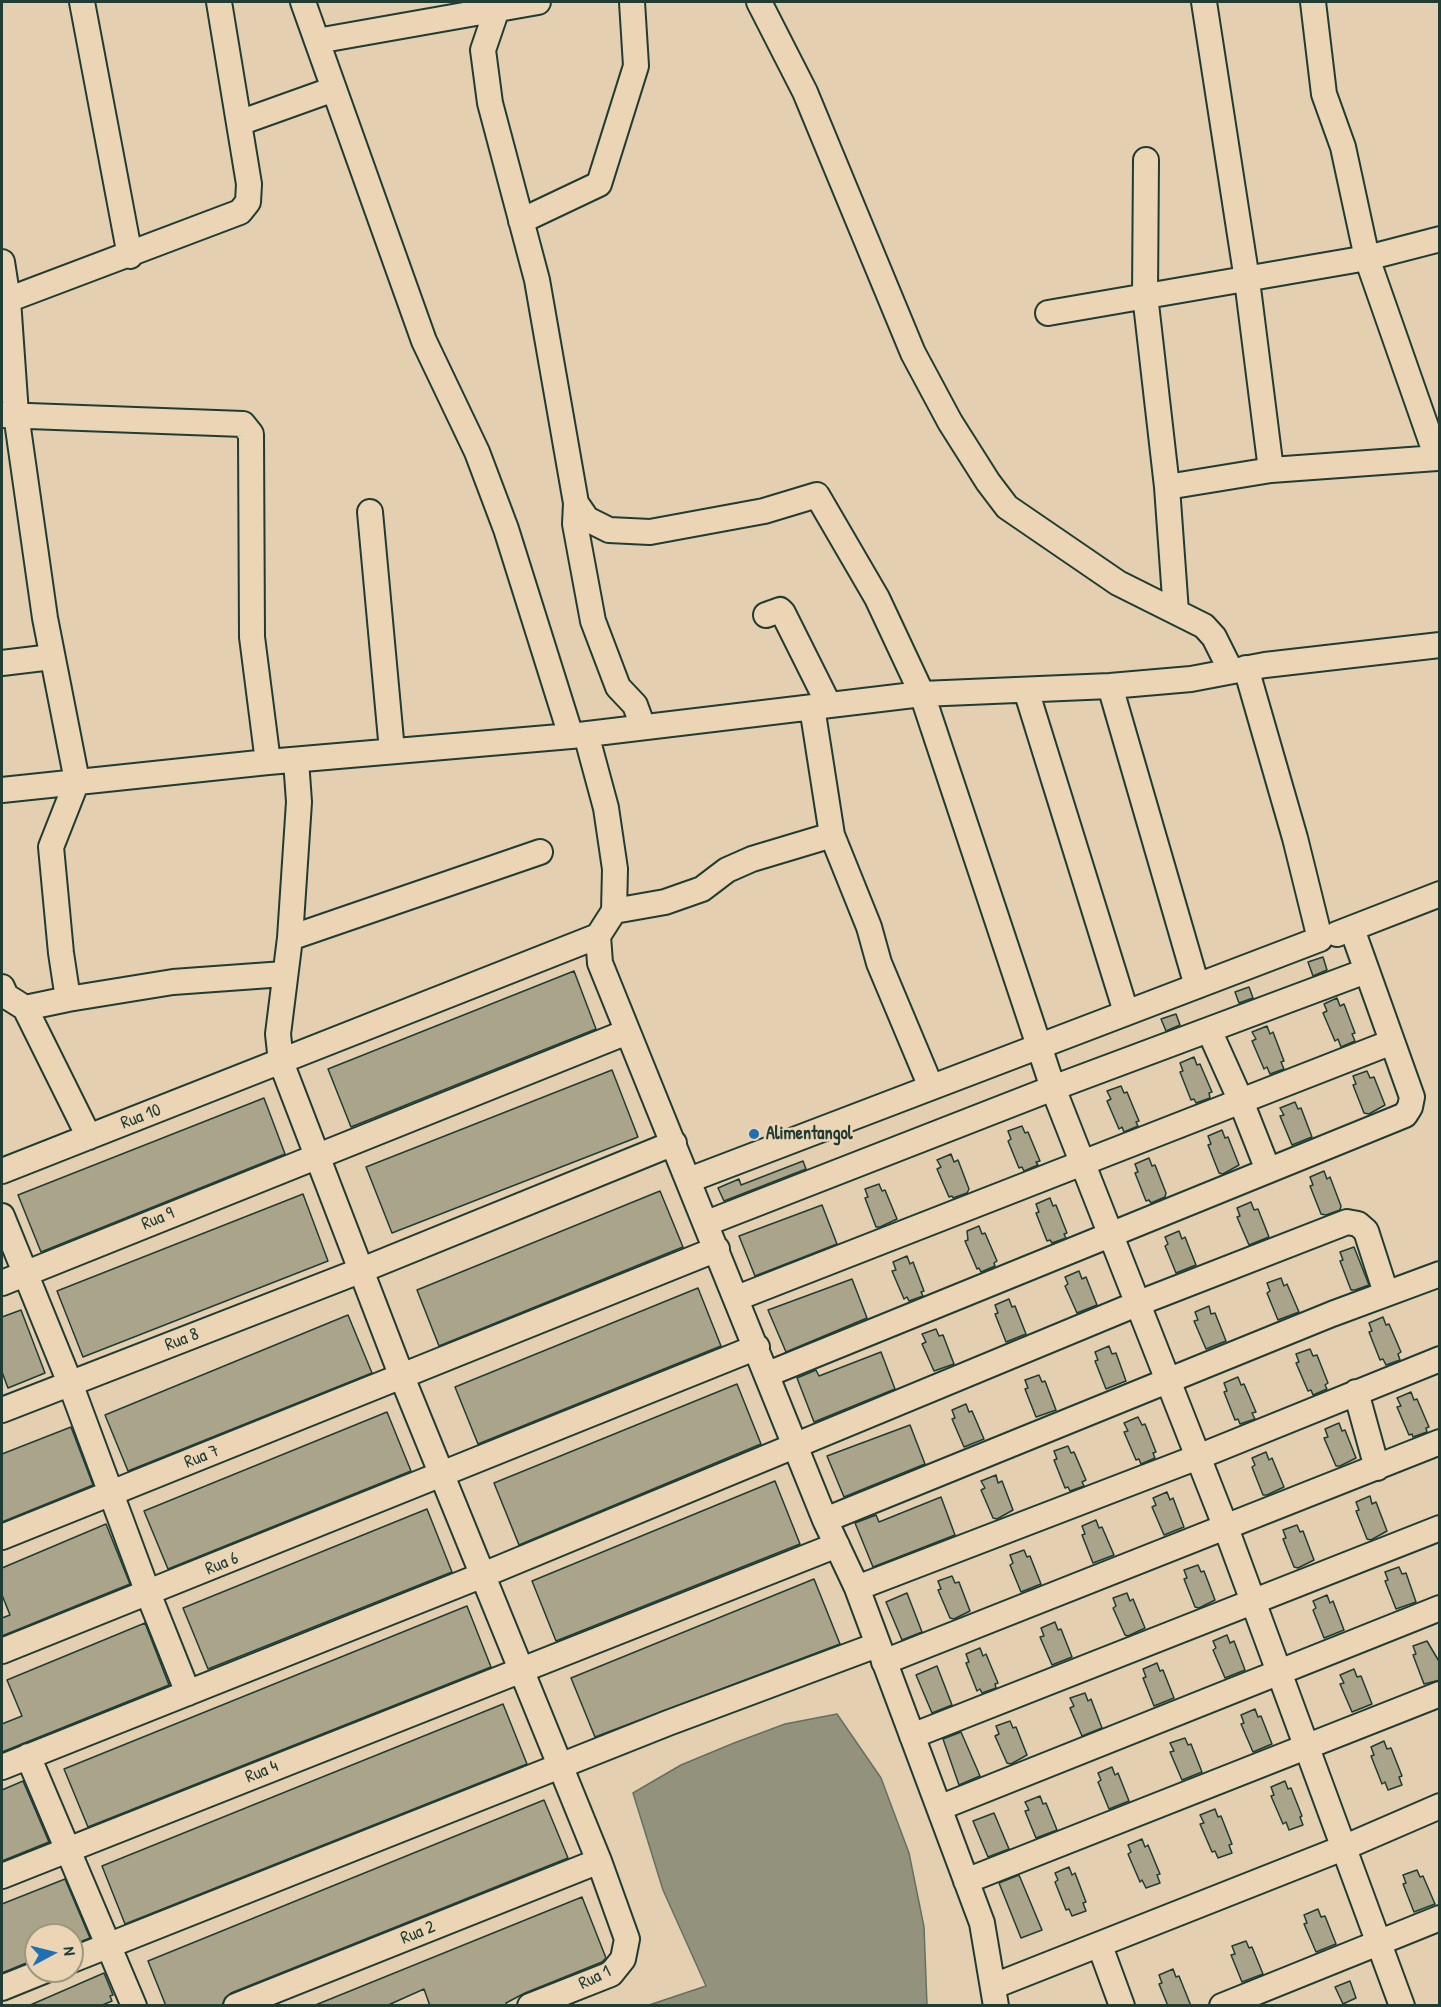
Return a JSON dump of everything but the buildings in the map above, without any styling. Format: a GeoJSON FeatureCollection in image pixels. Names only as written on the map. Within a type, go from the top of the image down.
{"type":"FeatureCollection","features":[{"type":"Feature","properties":{"kind":"street"},"geometry":{"type":"LineString","coordinates":[[82,2],[130,255]]}},
{"type":"Feature","properties":{"kind":"street"},"geometry":{"type":"LineString","coordinates":[[5,301],[240,212],[248,202],[249,184],[219,2]]}},
{"type":"Feature","properties":{"kind":"street"},"geometry":{"type":"LineString","coordinates":[[303,2],[424,342],[477,452],[606,808],[615,870],[614,911],[598,936],[600,963],[797,1445],[825,1520],[856,1588],[982,1923],[995,1996],[1100,1946],[1440,1806]]}},
{"type":"Feature","properties":{"kind":"street"},"geometry":{"type":"LineString","coordinates":[[317,41],[538,2]]}},
{"type":"Feature","properties":{"kind":"street"},"geometry":{"type":"LineString","coordinates":[[521,221],[599,184],[636,66],[632,2]]}},
{"type":"Feature","properties":{"kind":"street"},"geometry":{"type":"LineString","coordinates":[[1204,2],[1247,280],[1271,470]]}},
{"type":"Feature","properties":{"kind":"street"},"geometry":{"type":"LineString","coordinates":[[1167,487],[1271,470],[1439,460],[1367,258],[1343,147],[1324,94],[1313,2]]}},
{"type":"Feature","properties":{"kind":"street"},"geometry":{"type":"LineString","coordinates":[[756,3],[805,92],[913,353],[950,423],[988,482],[1007,507],[1029,524],[1118,583],[1204,626],[1238,670],[1295,838],[1320,939]]}},
{"type":"Feature","properties":{"kind":"street"},"geometry":{"type":"LineString","coordinates":[[497,9],[483,50],[490,103],[537,280],[576,503],[575,524],[593,621],[618,687],[635,705],[644,727]]}},
{"type":"Feature","properties":{"kind":"street"},"geometry":{"type":"LineString","coordinates":[[456,16],[483,50]]}},
{"type":"Feature","properties":{"kind":"street"},"geometry":{"type":"LineString","coordinates":[[239,123],[334,89]]}},
{"type":"Feature","properties":{"kind":"street"},"geometry":{"type":"LineString","coordinates":[[1146,160],[1145,295],[1167,487],[1176,612]]}},
{"type":"Feature","properties":{"kind":"street"},"geometry":{"type":"LineString","coordinates":[[1048,313],[1367,258],[1440,239]]}},
{"type":"Feature","properties":{"kind":"street"},"geometry":{"type":"LineString","coordinates":[[2,262],[9,415],[52,657],[77,781],[51,847],[61,954],[68,999]]}},
{"type":"Feature","properties":{"kind":"street"},"geometry":{"type":"LineString","coordinates":[[9,415],[243,424],[251,434],[252,638],[268,762]]}},
{"type":"Feature","properties":{"kind":"street"},"geometry":{"type":"LineString","coordinates":[[576,503],[587,519],[609,530],[650,532],[765,511],[817,495],[877,598],[922,694],[1053,1088],[1226,1528],[1402,2006]]}},
{"type":"Feature","properties":{"kind":"street"},"geometry":{"type":"LineString","coordinates":[[370,512],[392,751]]}},
{"type":"Feature","properties":{"kind":"street"},"geometry":{"type":"LineString","coordinates":[[766,615],[780,610],[783,613],[820,706],[832,835],[869,927],[879,963],[931,1087]]}},
{"type":"Feature","properties":{"kind":"street"},"geometry":{"type":"LineString","coordinates":[[2,790],[268,762],[579,735],[922,694],[1110,686],[1204,678],[1238,670],[1440,645]]}},
{"type":"Feature","properties":{"kind":"street"},"geometry":{"type":"LineString","coordinates":[[2,663],[52,657]]}},
{"type":"Feature","properties":{"kind":"street"},"geometry":{"type":"LineString","coordinates":[[1110,686],[1197,986]]}},
{"type":"Feature","properties":{"kind":"street"},"geometry":{"type":"LineString","coordinates":[[1026,690],[1126,1012]]}},
{"type":"Feature","properties":{"kind":"street"},"geometry":{"type":"LineString","coordinates":[[297,760],[298,802],[290,938],[278,1034],[281,1062],[315,1156],[362,1269],[402,1377],[599,1861]]}},
{"type":"Feature","properties":{"kind":"street"},"geometry":{"type":"LineString","coordinates":[[614,911],[674,899],[702,890],[727,870],[752,859],[832,835]]}},
{"type":"Feature","properties":{"kind":"street"},"geometry":{"type":"LineString","coordinates":[[290,938],[540,852]]}},
{"type":"Feature","properties":{"kind":"street"},"geometry":{"type":"LineString","coordinates":[[689,1180],[1440,894]]}},
{"type":"Feature","properties":{"kind":"street"},"geometry":{"type":"LineString","coordinates":[[768,1374],[1405,1115],[1412,1097],[1365,971],[1352,929]]}},
{"type":"Feature","properties":{"kind":"street","name":"Rua 10"},"geometry":{"type":"LineString","coordinates":[[2,1170],[598,936]]}},
{"type":"Feature","properties":{"kind":"street"},"geometry":{"type":"LineString","coordinates":[[707,1223],[1053,1088],[1365,971]]}},
{"type":"Feature","properties":{"kind":"street"},"geometry":{"type":"LineString","coordinates":[[25,1008],[173,982],[284,974]]}},
{"type":"Feature","properties":{"kind":"street"},"geometry":{"type":"LineString","coordinates":[[2,987],[6,996],[25,1008],[89,1137]]}},
{"type":"Feature","properties":{"kind":"street"},"geometry":{"type":"LineString","coordinates":[[1209,1030],[1268,1170]]}},
{"type":"Feature","properties":{"kind":"street","name":"Rua 9"},"geometry":{"type":"LineString","coordinates":[[2,1283],[627,1032]]}},
{"type":"Feature","properties":{"kind":"street"},"geometry":{"type":"LineString","coordinates":[[737,1298],[1240,1099],[1392,1042]]}},
{"type":"Feature","properties":{"kind":"street","name":"Rua 8"},"geometry":{"type":"LineString","coordinates":[[2,1410],[362,1269],[674,1143]]}},
{"type":"Feature","properties":{"kind":"street"},"geometry":{"type":"LineString","coordinates":[[2,1216],[70,1383],[110,1494],[188,1693]]}},
{"type":"Feature","properties":{"kind":"street"},"geometry":{"type":"LineString","coordinates":[[2,1767],[483,1575],[1139,1303],[1347,1222],[1358,1224],[1366,1231],[1386,1293]]}},
{"type":"Feature","properties":{"kind":"street","name":"Rua 7"},"geometry":{"type":"LineString","coordinates":[[2,1538],[717,1249]]}},
{"type":"Feature","properties":{"kind":"street"},"geometry":{"type":"LineString","coordinates":[[825,1520],[1386,1293],[1440,1274]]}},
{"type":"Feature","properties":{"kind":"street","name":"Rua 6"},"geometry":{"type":"LineString","coordinates":[[2,1651],[442,1476],[757,1347]]}},
{"type":"Feature","properties":{"kind":"street"},"geometry":{"type":"LineString","coordinates":[[856,1588],[1198,1457],[1440,1359]]}},
{"type":"Feature","properties":{"kind":"street"},"geometry":{"type":"LineString","coordinates":[[1356,1392],[1377,1468]]}},
{"type":"Feature","properties":{"kind":"street"},"geometry":{"type":"LineString","coordinates":[[84,1955],[560,1766],[880,1654],[1226,1528],[1440,1442]]}},
{"type":"Feature","properties":{"kind":"street"},"geometry":{"type":"LineString","coordinates":[[912,1736],[1440,1528]]}},
{"type":"Feature","properties":{"kind":"street","name":"Rua 4"},"geometry":{"type":"LineString","coordinates":[[2,1876],[837,1545]]}},
{"type":"Feature","properties":{"kind":"street"},"geometry":{"type":"LineString","coordinates":[[939,1808],[1440,1608]]}},
{"type":"Feature","properties":{"kind":"street"},"geometry":{"type":"LineString","coordinates":[[966,1881],[1440,1694]]}},
{"type":"Feature","properties":{"kind":"street"},"geometry":{"type":"LineString","coordinates":[[28,1756],[134,2006]]}},
{"type":"Feature","properties":{"kind":"street","name":"Rua 1"},"geometry":{"type":"LineString","coordinates":[[530,2006],[611,1974],[623,1959],[627,1940],[599,1861]]}},
{"type":"Feature","properties":{"kind":"street","name":"Rua 2"},"geometry":{"type":"LineString","coordinates":[[236,2006],[599,1861]]}},
{"type":"Feature","properties":{"kind":"street"},"geometry":{"type":"LineString","coordinates":[[1222,2006],[1440,1918]]}},
{"type":"Feature","properties":{"kind":"street"},"geometry":{"type":"LineString","coordinates":[[1100,1946],[1122,2006]]}},
{"type":"Feature","properties":{"kind":"street"},"geometry":{"type":"LineString","coordinates":[[2,1988],[24,1979]]}},
{"type":"Feature","properties":{"kind":"shaded area"},"geometry":{"type":"Polygon","coordinates":[[[837,1714],[881,1778],[909,1853],[924,1927],[927,2005],[649,2005],[706,1986],[663,1890],[633,1793],[681,1765],[734,1743],[785,1724],[837,1714]]]}},
{"type":"Feature","properties":{"kind":"place","name":"Alimentangol"},"geometry":{"type":"Point","coordinates":[754,1134]}}]}
